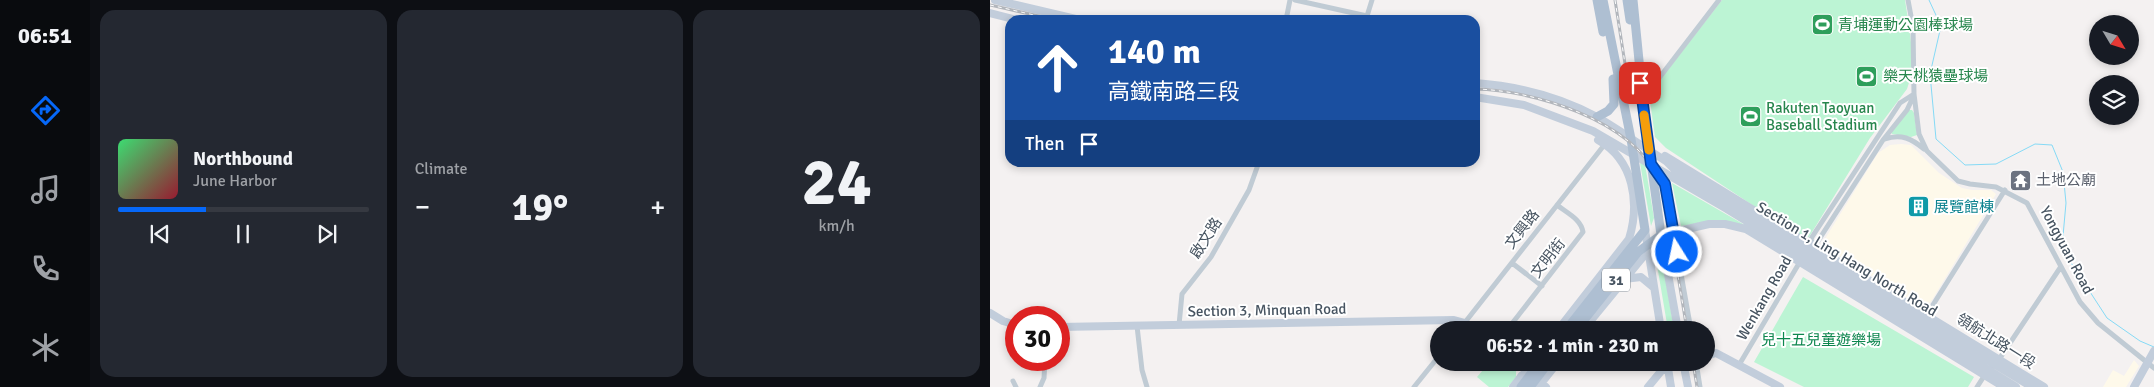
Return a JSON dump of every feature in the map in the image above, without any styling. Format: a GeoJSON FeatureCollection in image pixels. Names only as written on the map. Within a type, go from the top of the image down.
{"type":"FeatureCollection","features":[{"type":"Feature","properties":{"kind":"main road"},"geometry":{"type":"LineString","coordinates":[[1597,0],[1612,68],[1624,104]]}},
{"type":"Feature","properties":{"kind":"main road"},"geometry":{"type":"LineString","coordinates":[[1603,0],[1631,139],[1644,230]]}},
{"type":"Feature","properties":{"kind":"main road"},"geometry":{"type":"LineString","coordinates":[[1627,0],[1643,99],[1661,235]]}},
{"type":"Feature","properties":{"kind":"main road"},"geometry":{"type":"LineString","coordinates":[[1633,0],[1643,99]]}},
{"type":"Feature","properties":{"kind":"main road"},"geometry":{"type":"LineString","coordinates":[[1597,117],[1608,111],[1614,104],[1612,68]]}},
{"type":"Feature","properties":{"kind":"main road"},"geometry":{"type":"LineString","coordinates":[[1613,79],[1631,139]]}},
{"type":"Feature","properties":{"kind":"main road","name":"31"},"geometry":{"type":"LineString","coordinates":[[1573,321],[1644,230]]}},
{"type":"Feature","properties":{"kind":"main road","name":"31"},"geometry":{"type":"LineString","coordinates":[[1583,321],[1638,252],[1648,248],[1661,235]]}},
{"type":"Feature","properties":{"kind":"main road"},"geometry":{"type":"LineString","coordinates":[[1521,387],[1536,380]]}},
{"type":"Feature","properties":{"kind":"main road"},"geometry":{"type":"LineString","coordinates":[[1530,387],[1536,380]]}},
{"type":"Feature","properties":{"kind":"street"},"geometry":{"type":"LineString","coordinates":[[995,0],[1059,15]]}},
{"type":"Feature","properties":{"kind":"street"},"geometry":{"type":"LineString","coordinates":[[1287,15],[1290,0]]}},
{"type":"Feature","properties":{"kind":"street"},"geometry":{"type":"LineString","coordinates":[[1295,0],[1362,15]]}},
{"type":"Feature","properties":{"kind":"street"},"geometry":{"type":"LineString","coordinates":[[1367,15],[1372,0]]}},
{"type":"Feature","properties":{"kind":"street"},"geometry":{"type":"LineString","coordinates":[[1643,99],[1719,0]]}},
{"type":"Feature","properties":{"kind":"street","name":"Yongyuan Road"},"geometry":{"type":"LineString","coordinates":[[1908,0],[1913,26],[1914,94],[1919,134],[1927,151],[1958,180],[2005,190],[2027,203],[2060,268],[2080,302],[2098,323],[2152,360]]}},
{"type":"Feature","properties":{"kind":"street"},"geometry":{"type":"LineString","coordinates":[[990,14],[1005,17]]}},
{"type":"Feature","properties":{"kind":"street"},"geometry":{"type":"LineString","coordinates":[[1641,68],[1650,77],[1660,75]]}},
{"type":"Feature","properties":{"kind":"street"},"geometry":{"type":"LineString","coordinates":[[1480,84],[1534,92],[1568,103],[1597,117],[1649,151],[1664,155],[1805,253],[1921,324],[1986,373],[1992,380],[2004,387]]}},
{"type":"Feature","properties":{"kind":"street","name":"Wenkang Road"},"geometry":{"type":"LineString","coordinates":[[1805,253],[1818,241],[1883,140],[1907,110],[1914,94]]}},
{"type":"Feature","properties":{"kind":"street","name":"Wenkang Road"},"geometry":{"type":"LineString","coordinates":[[1740,365],[1805,253],[1812,237],[1874,140],[1900,103],[1914,94]]}},
{"type":"Feature","properties":{"kind":"street","name":"Section 1, Ling Hang North Road"},"geometry":{"type":"LineString","coordinates":[[1480,98],[1524,104],[1593,131],[1759,229],[1805,253],[1921,324],[1998,362],[2032,387]]}},
{"type":"Feature","properties":{"kind":"street"},"geometry":{"type":"LineString","coordinates":[[1588,134],[1605,144],[1621,159],[1629,173],[1635,212],[1629,239],[1608,266]]}},
{"type":"Feature","properties":{"kind":"street"},"geometry":{"type":"LineString","coordinates":[[1874,140],[1883,140],[1892,136],[1907,138],[1927,151]]}},
{"type":"Feature","properties":{"kind":"street","name":"文興路"},"geometry":{"type":"LineString","coordinates":[[1467,321],[1605,144]]}},
{"type":"Feature","properties":{"kind":"street"},"geometry":{"type":"LineString","coordinates":[[1651,164],[1665,184],[1689,321]]}},
{"type":"Feature","properties":{"kind":"street","name":"啟文路"},"geometry":{"type":"LineString","coordinates":[[1179,325],[1182,294],[1211,257],[1249,190],[1257,167]]}},
{"type":"Feature","properties":{"kind":"street"},"geometry":{"type":"LineString","coordinates":[[1921,324],[2005,190]]}},
{"type":"Feature","properties":{"kind":"street","name":"文明街"},"geometry":{"type":"LineString","coordinates":[[1514,321],[1583,232],[1582,226],[1576,219],[1557,205]]}},
{"type":"Feature","properties":{"kind":"street"},"geometry":{"type":"LineString","coordinates":[[1676,321],[1661,235],[1673,230],[1682,231],[1709,224],[1725,224],[1746,229],[1759,229],[1777,249]]}},
{"type":"Feature","properties":{"kind":"street"},"geometry":{"type":"LineString","coordinates":[[1746,229],[1777,249],[1805,253]]}},
{"type":"Feature","properties":{"kind":"street"},"geometry":{"type":"LineString","coordinates":[[1644,230],[1660,321]]}},
{"type":"Feature","properties":{"kind":"street","name":"31"},"geometry":{"type":"LineString","coordinates":[[1591,321],[1648,248]]}},
{"type":"Feature","properties":{"kind":"street","name":"31"},"geometry":{"type":"LineString","coordinates":[[1565,321],[1608,266],[1629,249]]}},
{"type":"Feature","properties":{"kind":"street"},"geometry":{"type":"LineString","coordinates":[[1512,263],[1542,286]]}},
{"type":"Feature","properties":{"kind":"street"},"geometry":{"type":"LineString","coordinates":[[1977,387],[1986,373],[1998,362],[2060,268]]}},
{"type":"Feature","properties":{"kind":"street"},"geometry":{"type":"LineString","coordinates":[[1624,278],[1641,277],[1652,284],[1655,290]]}},
{"type":"Feature","properties":{"kind":"street"},"geometry":{"type":"LineString","coordinates":[[990,313],[1005,322]]}},
{"type":"Feature","properties":{"kind":"street","name":"Section 3, Minquan Road"},"geometry":{"type":"LineString","coordinates":[[1070,327],[1458,321]]}},
{"type":"Feature","properties":{"kind":"street"},"geometry":{"type":"LineString","coordinates":[[1137,326],[1142,370],[1147,387]]}},
{"type":"Feature","properties":{"kind":"street"},"geometry":{"type":"LineString","coordinates":[[1715,353],[1780,387]]}},
{"type":"Feature","properties":{"kind":"street"},"geometry":{"type":"LineString","coordinates":[[2134,387],[2152,360]]}},
{"type":"Feature","properties":{"kind":"street"},"geometry":{"type":"LineString","coordinates":[[1992,380],[1998,362]]}},
{"type":"Feature","properties":{"kind":"street","name":"領航北路一段"},"geometry":{"type":"LineString","coordinates":[[1998,362],[2044,387]]}},
{"type":"Feature","properties":{"kind":"street"},"geometry":{"type":"LineString","coordinates":[[1414,387],[1430,367]]}},
{"type":"Feature","properties":{"kind":"street"},"geometry":{"type":"LineString","coordinates":[[1040,387],[1044,371]]}},
{"type":"Feature","properties":{"kind":"street"},"geometry":{"type":"LineString","coordinates":[[1526,371],[1536,380]]}},
{"type":"Feature","properties":{"kind":"street"},"geometry":{"type":"LineString","coordinates":[[1513,387],[1536,380],[1547,371]]}},
{"type":"Feature","properties":{"kind":"street"},"geometry":{"type":"LineString","coordinates":[[1648,387],[1662,371]]}},
{"type":"Feature","properties":{"kind":"street"},"geometry":{"type":"LineString","coordinates":[[1670,371],[1671,387]]}},
{"type":"Feature","properties":{"kind":"street"},"geometry":{"type":"LineString","coordinates":[[1685,371],[1688,387]]}},
{"type":"Feature","properties":{"kind":"street"},"geometry":{"type":"LineString","coordinates":[[1697,371],[1700,387]]}},
{"type":"Feature","properties":{"kind":"street"},"geometry":{"type":"LineString","coordinates":[[1992,380],[2016,387]]}},
{"type":"Feature","properties":{"kind":"street"},"geometry":{"type":"LineString","coordinates":[[1013,381],[1016,387]]}},
{"type":"Feature","properties":{"kind":"shaded area"},"geometry":{"type":"Polygon","coordinates":[[[1890,145],[1911,145],[1939,173],[1962,188],[1991,190],[1996,194],[1928,305],[1920,306],[1828,248],[1823,242],[1878,153],[1890,145]]]}},
{"type":"Feature","properties":{"kind":"shaded area"},"geometry":{"type":"Polygon","coordinates":[[[2134,360],[2139,366],[2126,387],[2103,387],[2113,370],[2124,376],[2134,360]]]}},
{"type":"Feature","properties":{"kind":"green space"},"geometry":{"type":"Polygon","coordinates":[[[1722,0],[1905,0],[1912,57],[1907,89],[1870,138],[1809,237],[1804,239],[1666,148],[1655,137],[1649,94],[1722,0]]]}},
{"type":"Feature","properties":{"kind":"green space"},"geometry":{"type":"Polygon","coordinates":[[[1908,110],[1912,110],[1914,113],[1917,135],[1911,137],[1892,134],[1891,131],[1908,110]]]}},
{"type":"Feature","properties":{"kind":"green space"},"geometry":{"type":"Polygon","coordinates":[[[1640,163],[1645,164],[1654,218],[1651,226],[1640,163]]]}},
{"type":"Feature","properties":{"kind":"green space"},"geometry":{"type":"Polygon","coordinates":[[[1672,183],[1750,228],[1706,222],[1681,226],[1672,183]]]}},
{"type":"Feature","properties":{"kind":"green space"},"geometry":{"type":"Polygon","coordinates":[[[1661,251],[1673,321],[1666,321],[1655,253],[1661,251]]]}},
{"type":"Feature","properties":{"kind":"green space","name":"兒十五兒童遊樂場"},"geometry":{"type":"Polygon","coordinates":[[[1803,277],[1974,377],[1968,387],[1804,387],[1754,362],[1803,277]]]}},
{"type":"Feature","properties":{"kind":"green space"},"geometry":{"type":"Polygon","coordinates":[[[1482,371],[1516,371],[1516,377],[1508,387],[1489,387],[1477,377],[1482,371]]]}},
{"type":"Feature","properties":{"kind":"waterway"},"geometry":{"type":"LineString","coordinates":[[1929,0],[1941,26],[1930,74],[1936,139],[1965,165],[1996,164],[2035,144],[2052,145],[2063,172],[2066,203],[2063,236],[2066,255],[2107,318],[2140,341],[2154,347]]}},
{"type":"Feature","properties":{"kind":"railway"},"geometry":{"type":"LineString","coordinates":[[1615,0],[1626,70]]}},
{"type":"Feature","properties":{"kind":"railway"},"geometry":{"type":"LineString","coordinates":[[990,5],[1034,15]]}},
{"type":"Feature","properties":{"kind":"railway"},"geometry":{"type":"LineString","coordinates":[[1480,89],[1524,95],[1578,112],[1603,124],[1625,139],[1644,156],[1657,176],[1665,199],[1686,321]]}},
{"type":"Feature","properties":{"kind":"railway"},"geometry":{"type":"LineString","coordinates":[[1694,371],[1697,387]]}},
{"type":"Feature","properties":{"kind":"slow traffic"},"geometry":{"type":"LineString","coordinates":[[1644,115],[1649,150]]}},
{"type":"Feature","properties":{"kind":"place","name":"青埔運動公園棒球場"},"geometry":{"type":"Point","coordinates":[1822,25]}},
{"type":"Feature","properties":{"kind":"place","name":"樂天桃猿壘球場"},"geometry":{"type":"Point","coordinates":[1867,76]}},
{"type":"Feature","properties":{"kind":"place","name":"Rakuten Taoyuan Baseball Stadium"},"geometry":{"type":"Point","coordinates":[1750,117]}},
{"type":"Feature","properties":{"kind":"place","name":"土地公廟"},"geometry":{"type":"Point","coordinates":[2020,180]}},
{"type":"Feature","properties":{"kind":"place","name":"展覽館棟"},"geometry":{"type":"Point","coordinates":[1918,207]}},
{"type":"Feature","properties":{"kind":"route"},"geometry":{"type":"LineString","coordinates":[[1640,83],[1651,164],[1665,184],[1677,252]]}}]}
